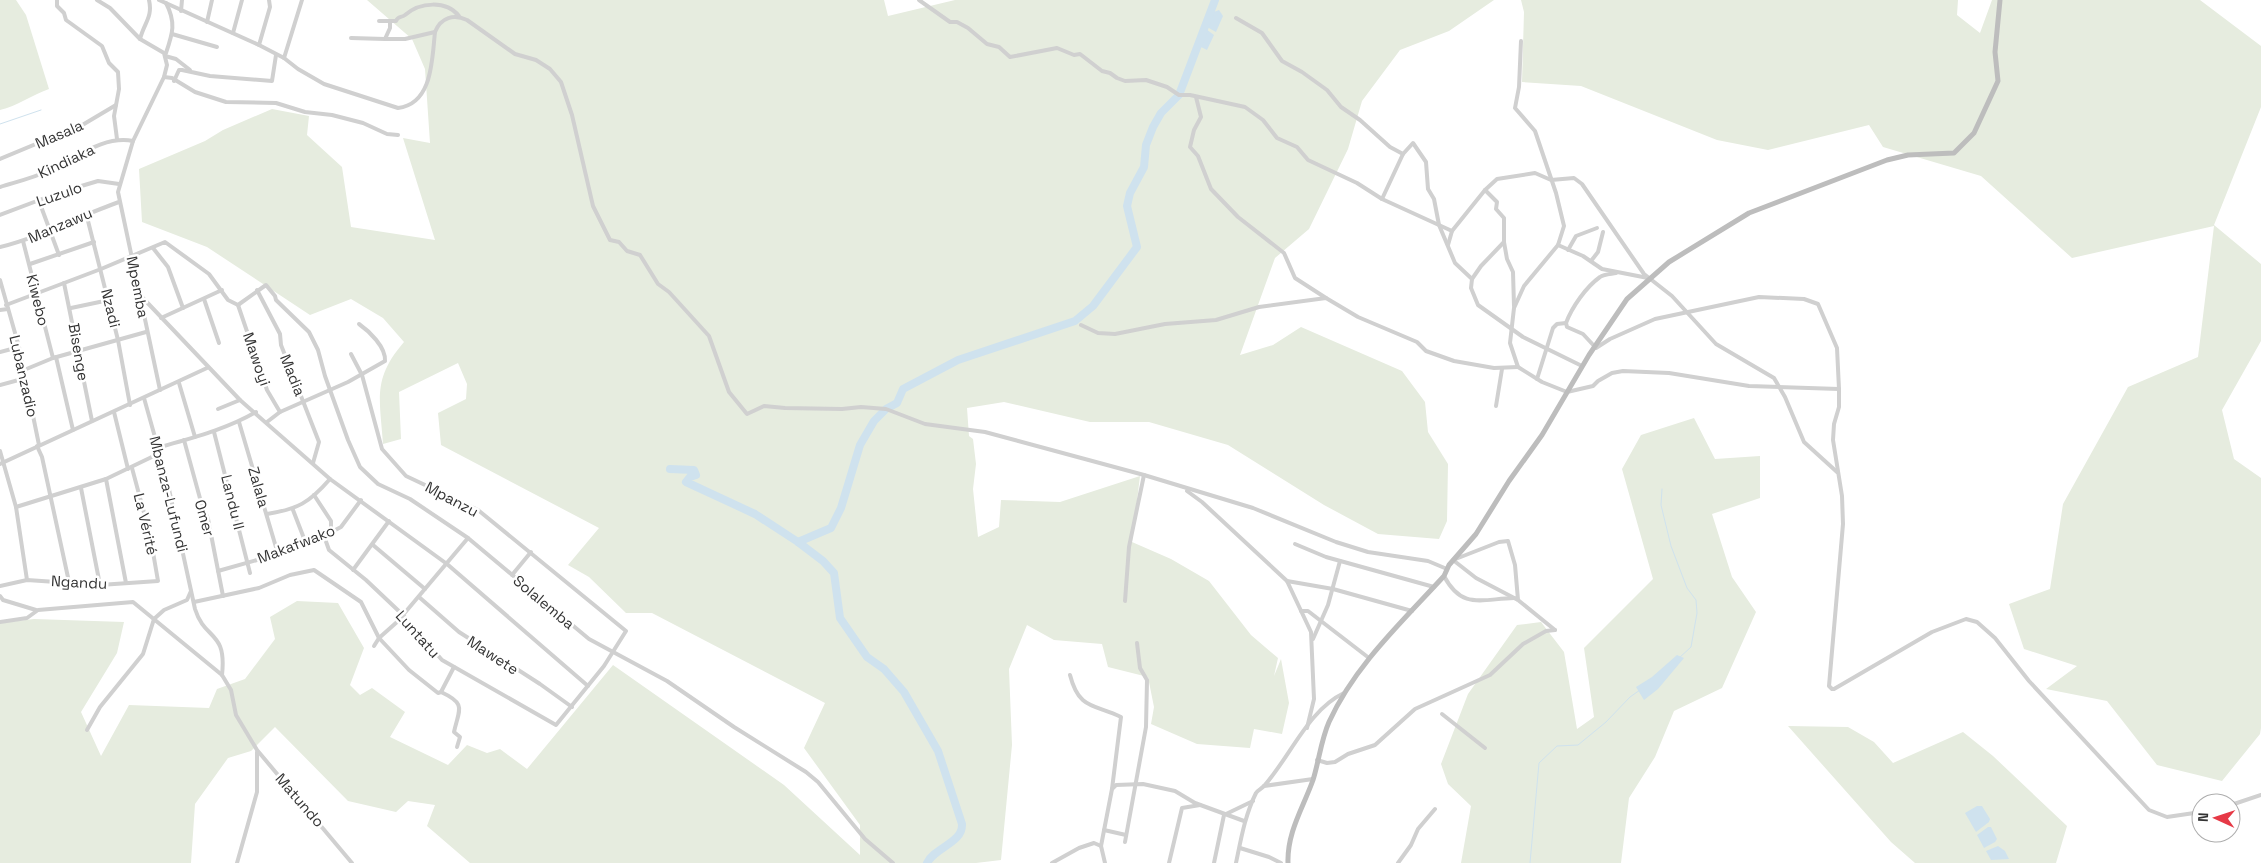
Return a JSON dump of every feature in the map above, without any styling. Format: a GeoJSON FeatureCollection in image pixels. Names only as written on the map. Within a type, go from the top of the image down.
{"type":"FeatureCollection","features":[{"type":"Feature","properties":{"kind":"street"},"geometry":{"type":"LineString","coordinates":[[57,0],[57,6],[64,13],[66,20],[102,46],[109,63],[118,72],[120,82],[114,116],[117,139]]}},
{"type":"Feature","properties":{"kind":"street"},"geometry":{"type":"LineString","coordinates":[[97,0],[110,8],[140,39],[159,49],[165,56],[176,60],[190,70]]}},
{"type":"Feature","properties":{"kind":"street"},"geometry":{"type":"LineString","coordinates":[[109,0],[110,8]]}},
{"type":"Feature","properties":{"kind":"street"},"geometry":{"type":"LineString","coordinates":[[140,39],[144,25],[151,13],[149,0]]}},
{"type":"Feature","properties":{"kind":"street"},"geometry":{"type":"LineString","coordinates":[[158,0],[259,45],[284,58],[298,69],[324,84],[389,106],[406,107],[417,100],[429,79],[435,32],[443,20],[459,16]]}},
{"type":"Feature","properties":{"kind":"street"},"geometry":{"type":"LineString","coordinates":[[181,11],[182,0]]}},
{"type":"Feature","properties":{"kind":"street"},"geometry":{"type":"LineString","coordinates":[[206,22],[212,0]]}},
{"type":"Feature","properties":{"kind":"street"},"geometry":{"type":"LineString","coordinates":[[234,33],[242,0]]}},
{"type":"Feature","properties":{"kind":"street"},"geometry":{"type":"LineString","coordinates":[[259,45],[270,7],[269,0]]}},
{"type":"Feature","properties":{"kind":"street"},"geometry":{"type":"LineString","coordinates":[[284,58],[302,0]]}},
{"type":"Feature","properties":{"kind":"street"},"geometry":{"type":"LineString","coordinates":[[919,0],[950,22],[957,22],[968,28],[987,44],[999,47],[1010,56],[1057,48],[1074,55],[1080,54],[1102,71],[1125,81],[1146,80],[1167,87],[1179,95],[1245,108],[1263,120],[1277,138],[1298,147],[1308,160],[1357,183],[1382,199],[1452,231]]}},
{"type":"Feature","properties":{"kind":"street"},"geometry":{"type":"LineString","coordinates":[[1288,863],[1290,836],[1313,779],[1328,724],[1344,693],[1369,658],[1444,576],[1453,560],[1476,534],[1509,481],[1542,435],[1582,366],[1596,348],[1627,299],[1669,262],[1733,222],[1785,198],[1887,160],[1908,156],[1954,153],[1974,133],[1998,81],[1996,43],[2000,0]]}},
{"type":"Feature","properties":{"kind":"street"},"geometry":{"type":"LineString","coordinates":[[166,2],[173,19],[172,34],[165,56],[164,77],[190,90],[226,102],[276,103],[305,112],[332,115],[363,123],[387,134],[398,136]]}},
{"type":"Feature","properties":{"kind":"street"},"geometry":{"type":"LineString","coordinates":[[379,21],[390,22],[404,16],[409,10],[431,3],[453,8],[459,16],[477,26],[514,54],[536,60],[550,69],[561,82],[572,115],[593,206],[610,240],[619,242],[627,251],[640,255],[658,284],[669,292],[708,336],[729,392],[747,414],[764,406],[886,409],[925,424],[985,432],[1144,475],[1253,508],[1336,542],[1368,552],[1424,560],[1447,569]]}},
{"type":"Feature","properties":{"kind":"street"},"geometry":{"type":"LineString","coordinates":[[1236,18],[1262,33],[1282,61],[1327,90],[1342,107],[1390,146],[1404,154]]}},
{"type":"Feature","properties":{"kind":"street"},"geometry":{"type":"LineString","coordinates":[[386,39],[390,22]]}},
{"type":"Feature","properties":{"kind":"street"},"geometry":{"type":"LineString","coordinates":[[350,38],[405,39],[435,32]]}},
{"type":"Feature","properties":{"kind":"street"},"geometry":{"type":"LineString","coordinates":[[172,34],[217,47]]}},
{"type":"Feature","properties":{"kind":"street"},"geometry":{"type":"LineString","coordinates":[[1514,308],[1524,286],[1558,245],[1564,226],[1535,131],[1515,108],[1519,87],[1520,42]]}},
{"type":"Feature","properties":{"kind":"street"},"geometry":{"type":"LineString","coordinates":[[174,81],[179,70],[190,70],[210,76],[272,81],[276,55]]}},
{"type":"Feature","properties":{"kind":"street","name":"Mpemba"},"geometry":{"type":"LineString","coordinates":[[160,390],[146,332],[133,257],[118,202],[119,184],[133,140],[164,77]]}},
{"type":"Feature","properties":{"kind":"street"},"geometry":{"type":"LineString","coordinates":[[1196,97],[1202,116],[1194,130],[1190,147],[1198,156],[1210,190],[1238,217],[1284,253],[1295,278],[1358,317],[1417,342],[1426,351],[1454,361],[1502,369],[1518,367]]}},
{"type":"Feature","properties":{"kind":"street","name":"Masala"},"geometry":{"type":"LineString","coordinates":[[0,159],[84,124],[116,105]]}},
{"type":"Feature","properties":{"kind":"street","name":"Kindiaka"},"geometry":{"type":"LineString","coordinates":[[0,188],[47,172],[84,152],[117,139],[133,140]]}},
{"type":"Feature","properties":{"kind":"street"},"geometry":{"type":"LineString","coordinates":[[1382,199],[1404,154],[1413,144],[1426,162],[1428,190],[1434,199],[1439,225],[1455,263],[1472,280]]}},
{"type":"Feature","properties":{"kind":"street"},"geometry":{"type":"LineString","coordinates":[[1448,245],[1452,231],[1493,182],[1508,176],[1535,173],[1551,180],[1574,178],[1582,184],[1644,274],[1672,296],[1685,313],[1721,348],[1774,378],[1780,386],[1798,424],[1799,434],[1838,473]]}},
{"type":"Feature","properties":{"kind":"street","name":"Luzulo"},"geometry":{"type":"LineString","coordinates":[[0,215],[58,193],[98,181],[119,184]]}},
{"type":"Feature","properties":{"kind":"street"},"geometry":{"type":"LineString","coordinates":[[1486,190],[1497,202],[1496,209],[1504,218],[1504,242],[1507,259],[1513,272],[1514,308],[1510,343],[1518,367],[1537,379],[1567,392],[1593,386],[1612,373],[1623,371],[1669,373],[1710,381],[1839,389]]}},
{"type":"Feature","properties":{"kind":"street"},"geometry":{"type":"LineString","coordinates":[[39,201],[59,255]]}},
{"type":"Feature","properties":{"kind":"street","name":"Manzawu"},"geometry":{"type":"LineString","coordinates":[[0,247],[23,241],[86,213],[118,202]]}},
{"type":"Feature","properties":{"kind":"street","name":"Nzadi"},"geometry":{"type":"LineString","coordinates":[[86,213],[109,300],[130,405]]}},
{"type":"Feature","properties":{"kind":"street"},"geometry":{"type":"LineString","coordinates":[[1568,250],[1576,236],[1597,228]]}},
{"type":"Feature","properties":{"kind":"street"},"geometry":{"type":"LineString","coordinates":[[1591,261],[1598,252],[1603,232]]}},
{"type":"Feature","properties":{"kind":"street","name":"Kiwebo"},"geometry":{"type":"LineString","coordinates":[[23,241],[73,430]]}},
{"type":"Feature","properties":{"kind":"street"},"geometry":{"type":"LineString","coordinates":[[30,264],[94,242]]}},
{"type":"Feature","properties":{"kind":"street"},"geometry":{"type":"LineString","coordinates":[[0,310],[36,294],[133,257],[165,242],[209,274],[228,300],[238,305],[257,290]]}},
{"type":"Feature","properties":{"kind":"street"},"geometry":{"type":"LineString","coordinates":[[1504,242],[1481,266],[1472,280],[1471,288],[1478,305],[1546,348],[1582,366]]}},
{"type":"Feature","properties":{"kind":"street"},"geometry":{"type":"LineString","coordinates":[[1558,245],[1591,261],[1602,269],[1650,278]]}},
{"type":"Feature","properties":{"kind":"street"},"geometry":{"type":"LineString","coordinates":[[153,248],[168,267],[183,308]]}},
{"type":"Feature","properties":{"kind":"street"},"geometry":{"type":"LineString","coordinates":[[1596,348],[1583,334],[1567,327],[1566,323],[1570,312],[1602,275],[1616,273]]}},
{"type":"Feature","properties":{"kind":"street","name":"Lubanzadio"},"geometry":{"type":"LineString","coordinates":[[0,280],[19,346],[38,445],[69,582]]}},
{"type":"Feature","properties":{"kind":"street","name":"Bisenge"},"geometry":{"type":"LineString","coordinates":[[64,283],[71,308],[92,421]]}},
{"type":"Feature","properties":{"kind":"street","name":"Solalemba"},"geometry":{"type":"LineString","coordinates":[[257,290],[266,285],[276,300],[309,332],[318,350],[325,376],[348,440],[360,467],[378,484],[410,499],[468,538],[589,639],[667,682],[738,731],[806,772],[818,782],[865,839],[893,863]]}},
{"type":"Feature","properties":{"kind":"street"},"geometry":{"type":"LineString","coordinates":[[161,318],[222,290]]}},
{"type":"Feature","properties":{"kind":"street","name":"Madia"},"geometry":{"type":"LineString","coordinates":[[257,290],[280,334],[281,345],[319,442],[313,463]]}},
{"type":"Feature","properties":{"kind":"street"},"geometry":{"type":"LineString","coordinates":[[141,296],[240,400],[256,412],[330,479],[448,564],[588,686]]}},
{"type":"Feature","properties":{"kind":"street"},"geometry":{"type":"LineString","coordinates":[[1596,348],[1610,339],[1655,319],[1759,297],[1804,299],[1818,304],[1837,348],[1839,389],[1839,407],[1834,424],[1833,440],[1842,496],[1843,524],[1830,688],[1834,690],[1940,628],[1966,619],[1977,622],[1995,638],[2029,681],[2149,810],[2167,817],[2191,813]]}},
{"type":"Feature","properties":{"kind":"street"},"geometry":{"type":"LineString","coordinates":[[1081,325],[1098,333],[1115,334],[1165,324],[1216,320],[1259,307],[1326,298]]}},
{"type":"Feature","properties":{"kind":"street"},"geometry":{"type":"LineString","coordinates":[[204,299],[219,343]]}},
{"type":"Feature","properties":{"kind":"street"},"geometry":{"type":"LineString","coordinates":[[71,308],[109,300]]}},
{"type":"Feature","properties":{"kind":"street","name":"Mawoyi"},"geometry":{"type":"LineString","coordinates":[[238,305],[267,390],[280,412]]}},
{"type":"Feature","properties":{"kind":"street"},"geometry":{"type":"LineString","coordinates":[[1537,379],[1552,328],[1557,324],[1566,323]]}},
{"type":"Feature","properties":{"kind":"street"},"geometry":{"type":"LineString","coordinates":[[267,422],[280,412],[362,375],[385,360],[386,357],[368,330],[359,324]]}},
{"type":"Feature","properties":{"kind":"street"},"geometry":{"type":"LineString","coordinates":[[24,370],[54,358],[146,332]]}},
{"type":"Feature","properties":{"kind":"street"},"geometry":{"type":"LineString","coordinates":[[0,352],[19,346]]}},
{"type":"Feature","properties":{"kind":"street","name":"Mpanzu"},"geometry":{"type":"LineString","coordinates":[[351,354],[362,375],[376,434],[382,449],[390,460],[406,476],[478,510],[626,631],[612,653]]}},
{"type":"Feature","properties":{"kind":"street"},"geometry":{"type":"LineString","coordinates":[[1,464],[38,445],[179,383],[208,368]]}},
{"type":"Feature","properties":{"kind":"street"},"geometry":{"type":"LineString","coordinates":[[1496,406],[1502,369]]}},
{"type":"Feature","properties":{"kind":"street"},"geometry":{"type":"LineString","coordinates":[[0,385],[26,378]]}},
{"type":"Feature","properties":{"kind":"street"},"geometry":{"type":"LineString","coordinates":[[179,383],[195,437]]}},
{"type":"Feature","properties":{"kind":"street","name":"Mbanza-Lufundi"},"geometry":{"type":"LineString","coordinates":[[144,398],[158,454],[167,480],[198,619],[221,645],[224,662],[222,675]]}},
{"type":"Feature","properties":{"kind":"street"},"geometry":{"type":"LineString","coordinates":[[218,410],[240,400]]}},
{"type":"Feature","properties":{"kind":"street","name":"La Vérité"},"geometry":{"type":"LineString","coordinates":[[114,412],[148,526],[158,580]]}},
{"type":"Feature","properties":{"kind":"street"},"geometry":{"type":"LineString","coordinates":[[157,448],[214,432],[239,422],[256,412]]}},
{"type":"Feature","properties":{"kind":"street","name":"Zalala"},"geometry":{"type":"LineString","coordinates":[[239,422],[278,554]]}},
{"type":"Feature","properties":{"kind":"street","name":"Landu II"},"geometry":{"type":"LineString","coordinates":[[214,432],[250,573]]}},
{"type":"Feature","properties":{"kind":"street","name":"Omer"},"geometry":{"type":"LineString","coordinates":[[184,440],[201,502],[208,518],[223,596]]}},
{"type":"Feature","properties":{"kind":"street"},"geometry":{"type":"LineString","coordinates":[[0,451],[1,464],[16,507],[27,580]]}},
{"type":"Feature","properties":{"kind":"street"},"geometry":{"type":"LineString","coordinates":[[16,507],[106,479],[158,454]]}},
{"type":"Feature","properties":{"kind":"street"},"geometry":{"type":"LineString","coordinates":[[1124,601],[1129,546],[1144,475]]}},
{"type":"Feature","properties":{"kind":"street"},"geometry":{"type":"LineString","coordinates":[[106,479],[126,583]]}},
{"type":"Feature","properties":{"kind":"street"},"geometry":{"type":"LineString","coordinates":[[267,514],[294,510],[314,495],[330,479]]}},
{"type":"Feature","properties":{"kind":"street"},"geometry":{"type":"LineString","coordinates":[[1168,483],[1192,493],[1287,581],[1311,632],[1314,699],[1307,728]]}},
{"type":"Feature","properties":{"kind":"street"},"geometry":{"type":"LineString","coordinates":[[81,488],[100,585]]}},
{"type":"Feature","properties":{"kind":"street"},"geometry":{"type":"LineString","coordinates":[[314,495],[331,521],[331,531]]}},
{"type":"Feature","properties":{"kind":"street","name":"Makafwako"},"geometry":{"type":"LineString","coordinates":[[218,571],[278,554],[305,541],[324,536],[341,527],[361,500]]}},
{"type":"Feature","properties":{"kind":"street"},"geometry":{"type":"LineString","coordinates":[[294,510],[305,541]]}},
{"type":"Feature","properties":{"kind":"street"},"geometry":{"type":"LineString","coordinates":[[353,570],[389,521]]}},
{"type":"Feature","properties":{"kind":"street","name":"Luntatu"},"geometry":{"type":"LineString","coordinates":[[324,536],[329,550],[403,615],[442,660],[557,725],[572,707]]}},
{"type":"Feature","properties":{"kind":"street"},"geometry":{"type":"LineString","coordinates":[[374,646],[379,638],[403,615],[448,564],[468,538]]}},
{"type":"Feature","properties":{"kind":"street"},"geometry":{"type":"LineString","coordinates":[[1453,560],[1499,542],[1508,541],[1515,565],[1516,599]]}},
{"type":"Feature","properties":{"kind":"street"},"geometry":{"type":"LineString","coordinates":[[1295,544],[1305,550],[1340,561],[1434,587]]}},
{"type":"Feature","properties":{"kind":"street"},"geometry":{"type":"LineString","coordinates":[[373,545],[425,589]]}},
{"type":"Feature","properties":{"kind":"street"},"geometry":{"type":"LineString","coordinates":[[512,576],[531,552]]}},
{"type":"Feature","properties":{"kind":"street"},"geometry":{"type":"LineString","coordinates":[[1317,760],[1327,763],[1334,762],[1348,754],[1375,745],[1415,708],[1490,676],[1523,644],[1546,631],[1555,630],[1516,599],[1476,578],[1453,560]]}},
{"type":"Feature","properties":{"kind":"street"},"geometry":{"type":"LineString","coordinates":[[1312,641],[1334,589],[1340,561]]}},
{"type":"Feature","properties":{"kind":"street"},"geometry":{"type":"LineString","coordinates":[[194,602],[259,588],[290,575],[314,570],[361,602],[379,638],[418,679],[438,693],[441,692],[455,699],[460,707],[460,714],[454,732],[460,737],[457,748]]}},
{"type":"Feature","properties":{"kind":"street"},"geometry":{"type":"LineString","coordinates":[[1444,576],[1458,596],[1470,600],[1516,599]]}},
{"type":"Feature","properties":{"kind":"street","name":"Ngandu"},"geometry":{"type":"LineString","coordinates":[[0,586],[27,580],[100,585],[158,580]]}},
{"type":"Feature","properties":{"kind":"street"},"geometry":{"type":"LineString","coordinates":[[1287,581],[1334,589],[1412,611]]}},
{"type":"Feature","properties":{"kind":"street"},"geometry":{"type":"LineString","coordinates":[[87,730],[100,707],[143,654],[154,619],[164,610],[187,600],[191,590]]}},
{"type":"Feature","properties":{"kind":"street"},"geometry":{"type":"LineString","coordinates":[[0,596],[3,600],[36,610],[130,602],[154,619],[222,675]]}},
{"type":"Feature","properties":{"kind":"street","name":"Mawete"},"geometry":{"type":"LineString","coordinates":[[419,597],[458,632],[540,684],[572,707]]}},
{"type":"Feature","properties":{"kind":"street"},"geometry":{"type":"LineString","coordinates":[[0,622],[27,618],[36,610]]}},
{"type":"Feature","properties":{"kind":"street"},"geometry":{"type":"LineString","coordinates":[[1301,611],[1308,611],[1321,623],[1369,658]]}},
{"type":"Feature","properties":{"kind":"street"},"geometry":{"type":"LineString","coordinates":[[1125,842],[1146,727],[1148,688],[1147,680],[1140,668],[1137,643]]}},
{"type":"Feature","properties":{"kind":"street"},"geometry":{"type":"LineString","coordinates":[[572,707],[612,653]]}},
{"type":"Feature","properties":{"kind":"street"},"geometry":{"type":"LineString","coordinates":[[441,692],[454,667]]}},
{"type":"Feature","properties":{"kind":"street","name":"Matundo"},"geometry":{"type":"LineString","coordinates":[[222,675],[231,690],[234,711],[257,750],[306,810],[328,831],[352,863]]}},
{"type":"Feature","properties":{"kind":"street"},"geometry":{"type":"LineString","coordinates":[[1070,676],[1073,686],[1088,706],[1121,717],[1102,846],[1105,863]]}},
{"type":"Feature","properties":{"kind":"street"},"geometry":{"type":"LineString","coordinates":[[1236,863],[1244,821],[1257,791],[1264,786],[1291,746],[1333,698],[1344,693]]}},
{"type":"Feature","properties":{"kind":"street"},"geometry":{"type":"LineString","coordinates":[[1442,714],[1485,748]]}},
{"type":"Feature","properties":{"kind":"street"},"geometry":{"type":"LineString","coordinates":[[237,863],[257,792],[259,769],[257,750]]}},
{"type":"Feature","properties":{"kind":"street"},"geometry":{"type":"LineString","coordinates":[[1264,786],[1313,779]]}},
{"type":"Feature","properties":{"kind":"street"},"geometry":{"type":"LineString","coordinates":[[1112,788],[1116,785],[1143,784],[1175,791],[1200,805],[1244,821]]}},
{"type":"Feature","properties":{"kind":"street"},"geometry":{"type":"LineString","coordinates":[[2241,802],[2261,795]]}},
{"type":"Feature","properties":{"kind":"street"},"geometry":{"type":"LineString","coordinates":[[1224,814],[1253,801]]}},
{"type":"Feature","properties":{"kind":"street"},"geometry":{"type":"LineString","coordinates":[[1169,863],[1182,808],[1200,805]]}},
{"type":"Feature","properties":{"kind":"street"},"geometry":{"type":"LineString","coordinates":[[1398,863],[1411,845],[1418,829],[1435,809]]}},
{"type":"Feature","properties":{"kind":"street"},"geometry":{"type":"LineString","coordinates":[[1214,863],[1224,814]]}},
{"type":"Feature","properties":{"kind":"street"},"geometry":{"type":"LineString","coordinates":[[1104,830],[1126,835]]}},
{"type":"Feature","properties":{"kind":"street"},"geometry":{"type":"LineString","coordinates":[[1052,863],[1079,848],[1094,843],[1102,846]]}},
{"type":"Feature","properties":{"kind":"street"},"geometry":{"type":"LineString","coordinates":[[1240,848],[1282,863]]}},
{"type":"Feature","properties":{"kind":"shaded area"},"geometry":{"type":"Polygon","coordinates":[[[0,0],[16,0],[26,15],[49,89],[0,110],[0,0]]]}},
{"type":"Feature","properties":{"kind":"shaded area"},"geometry":{"type":"Polygon","coordinates":[[[367,0],[884,0],[888,16],[955,0],[1494,0],[1449,31],[1400,50],[1362,101],[1348,149],[1309,229],[1275,258],[1240,355],[1273,345],[1301,327],[1402,371],[1425,402],[1428,432],[1448,464],[1447,521],[1439,539],[1378,534],[1324,505],[1228,445],[1149,422],[1090,422],[1004,402],[967,408],[969,436],[973,439],[976,464],[973,489],[978,537],[999,527],[1001,500],[1060,502],[1140,476],[1132,542],[1171,559],[1209,581],[1251,635],[1278,658],[1274,676],[1281,659],[1289,703],[1282,734],[1254,729],[1250,748],[1197,744],[1151,724],[1154,707],[1148,677],[1108,667],[1102,644],[1054,640],[1027,625],[1009,669],[1012,745],[1001,860],[976,863],[470,863],[427,826],[435,805],[408,801],[396,812],[348,801],[275,727],[251,751],[228,758],[195,804],[191,863],[0,863],[0,623],[34,619],[124,622],[117,653],[81,712],[101,756],[129,705],[209,708],[217,689],[245,679],[275,639],[270,617],[297,601],[338,603],[364,648],[350,685],[360,695],[372,688],[405,712],[390,737],[448,765],[467,745],[487,753],[500,749],[527,769],[613,665],[784,785],[860,855],[860,825],[804,748],[825,703],[652,613],[626,613],[589,577],[568,565],[599,528],[441,445],[438,413],[466,399],[467,384],[458,363],[399,392],[401,439],[383,444],[380,390],[387,367],[404,342],[383,318],[351,299],[310,315],[207,247],[142,222],[139,169],[205,141],[223,130],[272,109],[309,116],[307,135],[342,167],[351,227],[435,240],[403,138],[430,143],[425,69],[412,39],[367,0]]]}},
{"type":"Feature","properties":{"kind":"shaded area"},"geometry":{"type":"Polygon","coordinates":[[[1521,0],[1958,0],[1957,15],[1980,33],[1992,0],[2200,0],[2261,46],[2261,107],[2214,225],[2261,264],[2261,341],[2222,410],[2234,459],[2261,478],[2261,728],[2260,734],[2222,781],[2157,765],[2107,701],[2046,689],[2077,666],[2024,649],[2009,604],[2050,589],[2063,504],[2128,387],[2198,357],[2214,226],[2072,258],[1981,176],[1883,147],[1869,125],[1768,150],[1717,140],[1581,86],[1522,82],[1524,12],[1521,0]]]}},
{"type":"Feature","properties":{"kind":"shaded area"},"geometry":{"type":"Polygon","coordinates":[[[1694,418],[1715,459],[1760,456],[1760,498],[1712,514],[1732,577],[1756,612],[1722,688],[1674,711],[1655,757],[1629,798],[1621,863],[1461,863],[1471,806],[1448,784],[1441,764],[1468,694],[1517,625],[1541,622],[1564,652],[1577,729],[1594,717],[1584,648],[1653,579],[1622,469],[1641,435],[1694,418]]]}},
{"type":"Feature","properties":{"kind":"shaded area"},"geometry":{"type":"Polygon","coordinates":[[[1788,726],[1848,727],[1874,742],[1893,763],[1963,732],[1993,756],[2067,826],[2056,863],[1915,863],[1891,842],[1788,726]]]}},
{"type":"Feature","properties":{"kind":"water"},"geometry":{"type":"Polygon","coordinates":[[[1219,10],[1223,16],[1216,32],[1207,27],[1214,12],[1219,10]]]}},
{"type":"Feature","properties":{"kind":"water"},"geometry":{"type":"Polygon","coordinates":[[[1206,29],[1214,35],[1207,50],[1199,46],[1206,29]]]}},
{"type":"Feature","properties":{"kind":"water"},"geometry":{"type":"Polygon","coordinates":[[[1677,655],[1684,658],[1658,689],[1644,700],[1636,687],[1652,677],[1677,655]]]}},
{"type":"Feature","properties":{"kind":"water"},"geometry":{"type":"Polygon","coordinates":[[[1977,806],[1982,806],[1990,819],[1989,822],[1976,832],[1965,813],[1977,806]]]}},
{"type":"Feature","properties":{"kind":"water"},"geometry":{"type":"Polygon","coordinates":[[[1991,827],[1997,839],[1984,848],[1977,835],[1991,827]]]}},
{"type":"Feature","properties":{"kind":"water"},"geometry":{"type":"Polygon","coordinates":[[[1998,846],[2005,851],[2009,859],[1991,860],[1986,851],[1998,846]]]}},
{"type":"Feature","properties":{"kind":"waterway"},"geometry":{"type":"LineString","coordinates":[[798,542],[831,528],[841,508],[860,445],[874,421],[886,409],[897,403],[903,389],[958,360],[1075,321],[1093,306],[1137,247],[1127,206],[1130,193],[1144,167],[1146,145],[1153,127],[1161,113],[1179,95],[1215,0]]}},
{"type":"Feature","properties":{"kind":"waterway"},"geometry":{"type":"LineString","coordinates":[[0,124],[41,110]]}},
{"type":"Feature","properties":{"kind":"waterway"},"geometry":{"type":"LineString","coordinates":[[670,469],[694,470],[696,475],[690,477],[686,482],[755,514],[798,542],[823,561],[834,573],[840,618],[867,657],[884,669],[904,692],[938,751],[962,824],[958,836],[936,853],[927,863]]}},
{"type":"Feature","properties":{"kind":"waterway"},"geometry":{"type":"LineString","coordinates":[[1662,489],[1661,505],[1671,546],[1687,588],[1696,600],[1697,613],[1691,647],[1679,658]]}},
{"type":"Feature","properties":{"kind":"waterway"},"geometry":{"type":"LineString","coordinates":[[1530,863],[1539,763],[1557,746],[1578,745],[1640,690]]}}]}
